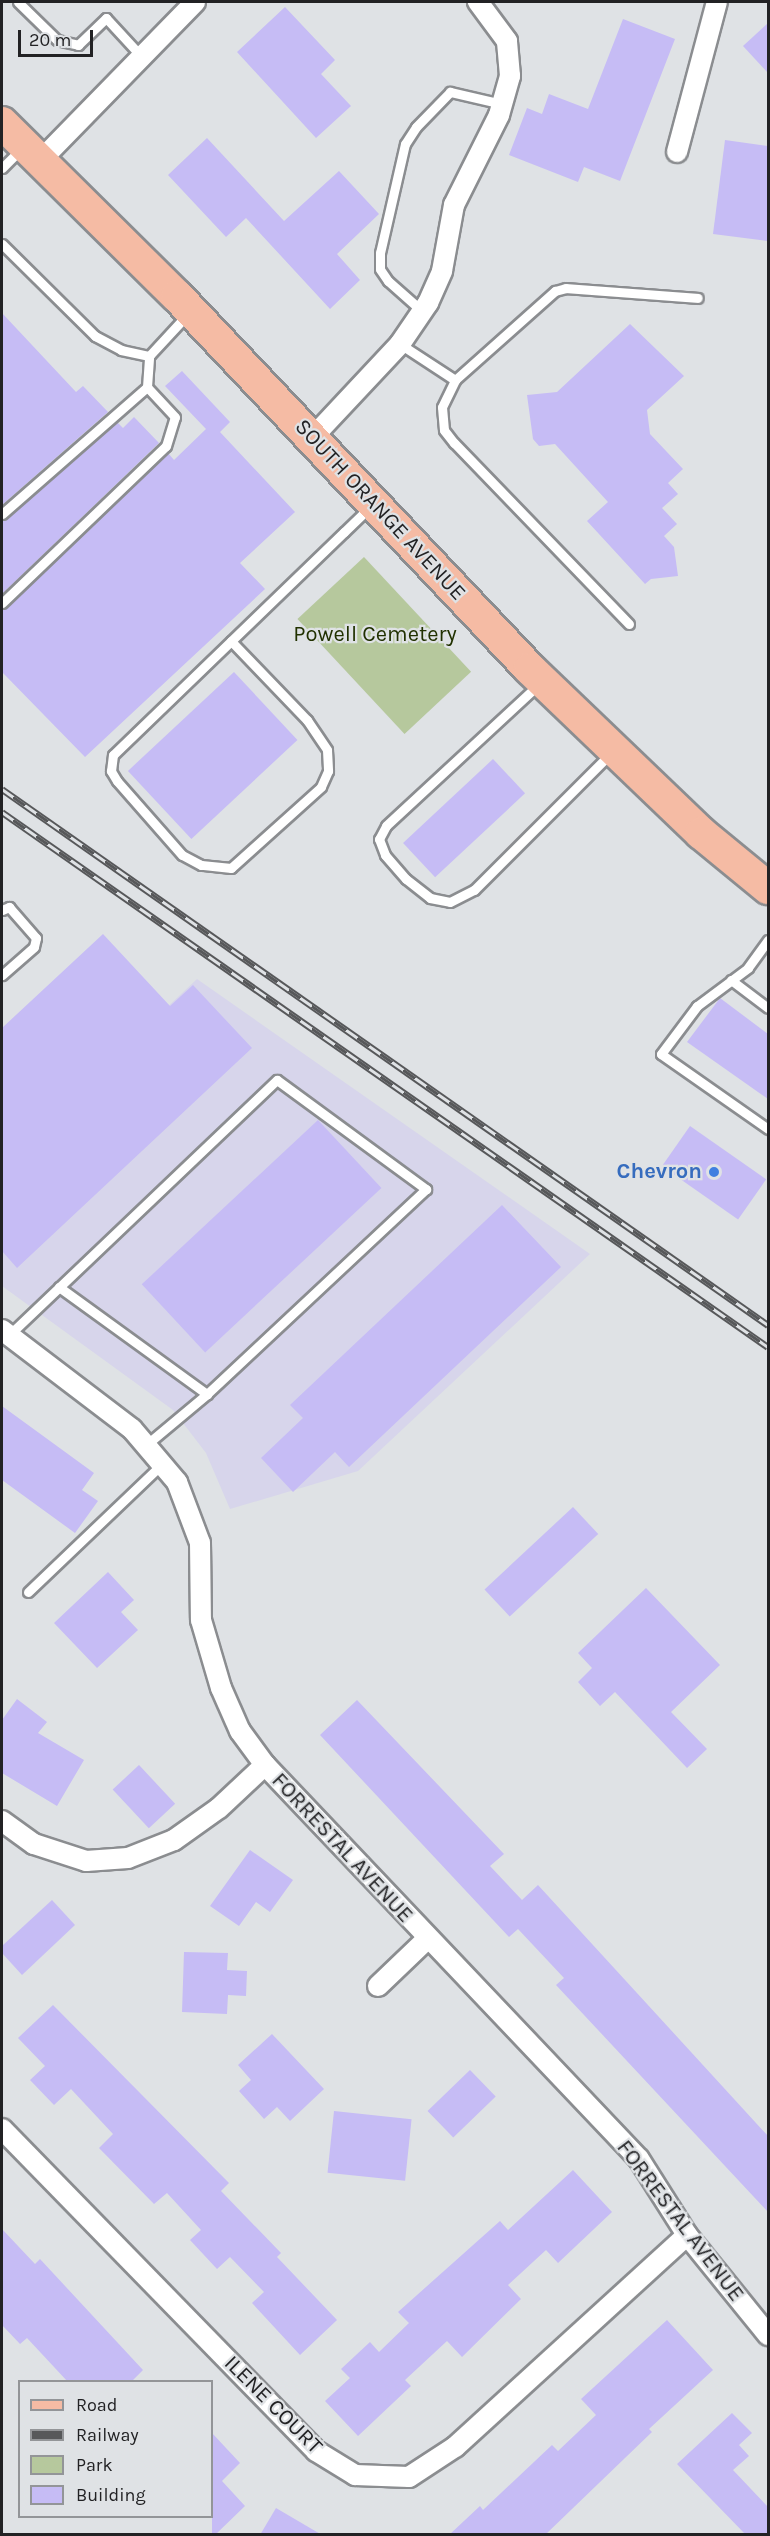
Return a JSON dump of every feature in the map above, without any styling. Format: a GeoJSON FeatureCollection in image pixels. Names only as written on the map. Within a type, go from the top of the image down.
{"type":"FeatureCollection","features":[{"type":"Feature","properties":{"kind":"main road","name":"SOUTH ORANGE AVENUE"},"geometry":{"type":"LineString","coordinates":[[2,123],[191,312],[542,681],[613,751],[768,888]]}},
{"type":"Feature","properties":{"kind":"street"},"geometry":{"type":"LineString","coordinates":[[33,153],[142,57],[195,2]]}},
{"type":"Feature","properties":{"kind":"street"},"geometry":{"type":"LineString","coordinates":[[312,438],[400,344],[422,311],[442,271],[453,205],[502,104],[511,66],[507,41],[478,2]]}},
{"type":"Feature","properties":{"kind":"street"},"geometry":{"type":"LineString","coordinates":[[676,152],[717,2]]}},
{"type":"Feature","properties":{"kind":"street","name":"FORRESTAL AVENUE"},"geometry":{"type":"LineString","coordinates":[[4,1333],[132,1429],[177,1482],[200,1543],[201,1620],[221,1688],[240,1731],[265,1765],[639,2159],[687,2235],[768,2335]]}},
{"type":"Feature","properties":{"kind":"street"},"geometry":{"type":"LineString","coordinates":[[2,1821],[34,1844],[86,1861],[128,1858],[174,1840],[219,1808],[265,1765]]}},
{"type":"Feature","properties":{"kind":"street"},"geometry":{"type":"LineString","coordinates":[[378,1986],[427,1938]]}},
{"type":"Feature","properties":{"kind":"street","name":"ILENE COURT"},"geometry":{"type":"LineString","coordinates":[[2,2129],[316,2451],[355,2475],[409,2477],[455,2447],[687,2235]]}},
{"type":"Feature","properties":{"kind":"lane"},"geometry":{"type":"LineString","coordinates":[[18,2],[57,40],[78,45],[106,18],[142,57]]}},
{"type":"Feature","properties":{"kind":"lane"},"geometry":{"type":"LineString","coordinates":[[422,311],[387,281],[380,269],[380,253],[405,144],[416,127],[450,92],[502,104]]}},
{"type":"Feature","properties":{"kind":"lane"},"geometry":{"type":"LineString","coordinates":[[2,168],[33,153]]}},
{"type":"Feature","properties":{"kind":"lane"},"geometry":{"type":"LineString","coordinates":[[2,244],[94,336],[121,350],[149,356]]}},
{"type":"Feature","properties":{"kind":"lane"},"geometry":{"type":"LineString","coordinates":[[630,624],[444,430],[442,407],[455,380],[555,291],[566,288],[698,298]]}},
{"type":"Feature","properties":{"kind":"lane"},"geometry":{"type":"LineString","coordinates":[[2,514],[147,387],[149,356],[191,312]]}},
{"type":"Feature","properties":{"kind":"lane"},"geometry":{"type":"LineString","coordinates":[[400,344],[455,380]]}},
{"type":"Feature","properties":{"kind":"lane"},"geometry":{"type":"LineString","coordinates":[[2,603],[166,446],[175,417],[147,387]]}},
{"type":"Feature","properties":{"kind":"lane"},"geometry":{"type":"LineString","coordinates":[[231,641],[307,720],[327,750],[328,771],[321,787],[231,868],[201,865],[182,855],[111,771],[113,755],[231,641],[374,503]]}},
{"type":"Feature","properties":{"kind":"lane"},"geometry":{"type":"LineString","coordinates":[[542,681],[386,826],[379,840],[385,855],[406,879],[430,898],[450,902],[474,890],[613,751]]}},
{"type":"Feature","properties":{"kind":"lane"},"geometry":{"type":"LineString","coordinates":[[2,910],[9,907],[36,938],[34,947],[2,975]]}},
{"type":"Feature","properties":{"kind":"lane"},"geometry":{"type":"LineString","coordinates":[[768,940],[748,968],[697,1006],[661,1054],[768,1129]]}},
{"type":"Feature","properties":{"kind":"lane"},"geometry":{"type":"LineString","coordinates":[[731,980],[768,1008]]}},
{"type":"Feature","properties":{"kind":"lane"},"geometry":{"type":"LineString","coordinates":[[4,1333],[59,1287],[277,1080],[426,1189],[207,1394],[146,1445]]}},
{"type":"Feature","properties":{"kind":"lane"},"geometry":{"type":"LineString","coordinates":[[59,1287],[207,1394]]}},
{"type":"Feature","properties":{"kind":"lane"},"geometry":{"type":"LineString","coordinates":[[28,1592],[162,1464]]}},
{"type":"Feature","properties":{"kind":"shaded area"},"geometry":{"type":"Polygon","coordinates":[[[197,979],[590,1254],[358,1471],[230,1509],[206,1453],[173,1410],[2,1286],[2,1163],[197,979]]]}},
{"type":"Feature","properties":{"kind":"green space","name":"Powell Cemetery"},"geometry":{"type":"Polygon","coordinates":[[[364,557],[471,672],[405,734],[297,619],[364,557]]]}},
{"type":"Feature","properties":{"kind":"building"},"geometry":{"type":"Polygon","coordinates":[[[285,7],[335,60],[321,74],[351,106],[316,138],[237,52],[285,7]]]}},
{"type":"Feature","properties":{"kind":"building"},"geometry":{"type":"Polygon","coordinates":[[[623,19],[675,39],[620,181],[584,167],[578,182],[509,155],[527,108],[542,114],[549,94],[588,109],[623,19]]]}},
{"type":"Feature","properties":{"kind":"building"},"geometry":{"type":"Polygon","coordinates":[[[768,23],[768,73],[743,46],[768,23]]]}},
{"type":"Feature","properties":{"kind":"building"},"geometry":{"type":"Polygon","coordinates":[[[207,138],[284,221],[339,171],[379,214],[337,254],[360,280],[330,309],[246,218],[226,237],[168,175],[207,138]]]}},
{"type":"Feature","properties":{"kind":"building"},"geometry":{"type":"Polygon","coordinates":[[[725,140],[768,146],[768,241],[713,234],[725,140]]]}},
{"type":"Feature","properties":{"kind":"building"},"geometry":{"type":"Polygon","coordinates":[[[2,313],[76,392],[83,386],[108,412],[2,505],[2,313]]]}},
{"type":"Feature","properties":{"kind":"building"},"geometry":{"type":"Polygon","coordinates":[[[630,324],[684,376],[647,410],[650,434],[683,469],[668,483],[678,494],[662,508],[677,524],[664,536],[674,547],[678,576],[651,579],[645,584],[587,521],[608,502],[555,444],[539,446],[533,439],[527,395],[557,392],[630,324]]]}},
{"type":"Feature","properties":{"kind":"building"},"geometry":{"type":"Polygon","coordinates":[[[182,371],[230,422],[220,432],[295,512],[240,563],[265,589],[85,757],[2,672],[2,610],[168,453],[174,460],[206,429],[165,386],[182,371]]]}},
{"type":"Feature","properties":{"kind":"building"},"geometry":{"type":"Polygon","coordinates":[[[134,417],[159,443],[2,594],[2,521],[117,422],[123,428],[134,417]]]}},
{"type":"Feature","properties":{"kind":"building"},"geometry":{"type":"Polygon","coordinates":[[[234,672],[297,740],[191,839],[128,771],[234,672]]]}},
{"type":"Feature","properties":{"kind":"building"},"geometry":{"type":"Polygon","coordinates":[[[493,759],[525,793],[435,877],[403,843],[493,759]]]}},
{"type":"Feature","properties":{"kind":"building"},"geometry":{"type":"Polygon","coordinates":[[[103,934],[170,1006],[193,985],[252,1048],[17,1268],[2,1251],[2,1028],[103,934]]]}},
{"type":"Feature","properties":{"kind":"building"},"geometry":{"type":"Polygon","coordinates":[[[720,998],[768,1034],[768,1099],[687,1042],[720,998]]]}},
{"type":"Feature","properties":{"kind":"building"},"geometry":{"type":"Polygon","coordinates":[[[318,1120],[381,1188],[205,1352],[142,1284],[318,1120]]]}},
{"type":"Feature","properties":{"kind":"building","name":"Chevron"},"geometry":{"type":"Polygon","coordinates":[[[690,1126],[766,1179],[738,1219],[662,1166],[690,1126]]]}},
{"type":"Feature","properties":{"kind":"building"},"geometry":{"type":"Polygon","coordinates":[[[502,1205],[561,1267],[349,1467],[335,1452],[293,1492],[261,1458],[303,1418],[290,1405],[502,1205]]]}},
{"type":"Feature","properties":{"kind":"building"},"geometry":{"type":"Polygon","coordinates":[[[2,1406],[94,1473],[82,1490],[98,1501],[75,1533],[2,1480],[2,1406]]]}},
{"type":"Feature","properties":{"kind":"building"},"geometry":{"type":"Polygon","coordinates":[[[573,1507],[598,1534],[510,1617],[485,1590],[573,1507]]]}},
{"type":"Feature","properties":{"kind":"building"},"geometry":{"type":"Polygon","coordinates":[[[108,1572],[134,1600],[121,1612],[138,1630],[97,1668],[54,1623],[108,1572]]]}},
{"type":"Feature","properties":{"kind":"building"},"geometry":{"type":"Polygon","coordinates":[[[646,1588],[720,1665],[671,1712],[707,1749],[687,1768],[615,1692],[600,1706],[578,1682],[592,1668],[578,1653],[646,1588]]]}},
{"type":"Feature","properties":{"kind":"building"},"geometry":{"type":"Polygon","coordinates":[[[17,1699],[47,1722],[38,1733],[84,1760],[57,1806],[2,1773],[2,1720],[17,1699]]]}},
{"type":"Feature","properties":{"kind":"building"},"geometry":{"type":"Polygon","coordinates":[[[357,1700],[504,1854],[490,1866],[522,1900],[538,1885],[768,2136],[768,2212],[556,1985],[564,1978],[518,1929],[509,1937],[320,1735],[357,1700]]]}},
{"type":"Feature","properties":{"kind":"building"},"geometry":{"type":"Polygon","coordinates":[[[139,1765],[175,1804],[149,1828],[113,1790],[139,1765]]]}},
{"type":"Feature","properties":{"kind":"building"},"geometry":{"type":"Polygon","coordinates":[[[250,1850],[293,1880],[270,1912],[256,1902],[239,1926],[210,1906],[250,1850]]]}},
{"type":"Feature","properties":{"kind":"building"},"geometry":{"type":"Polygon","coordinates":[[[52,1900],[75,1925],[22,1975],[2,1953],[2,1946],[52,1900]]]}},
{"type":"Feature","properties":{"kind":"building"},"geometry":{"type":"Polygon","coordinates":[[[184,1952],[228,1953],[227,1970],[247,1971],[246,1996],[228,1995],[227,2014],[182,2012],[184,1952]]]}},
{"type":"Feature","properties":{"kind":"building"},"geometry":{"type":"Polygon","coordinates":[[[53,2005],[229,2183],[221,2191],[281,2253],[277,2257],[337,2320],[300,2355],[252,2303],[264,2292],[230,2257],[217,2269],[190,2240],[201,2230],[167,2193],[154,2204],[99,2148],[113,2134],[71,2089],[54,2105],[30,2080],[45,2066],[18,2038],[53,2005]]]}},
{"type":"Feature","properties":{"kind":"building"},"geometry":{"type":"Polygon","coordinates":[[[272,2034],[324,2089],[290,2121],[277,2107],[264,2119],[239,2091],[251,2080],[238,2065],[272,2034]]]}},
{"type":"Feature","properties":{"kind":"building"},"geometry":{"type":"Polygon","coordinates":[[[470,2070],[496,2097],[453,2138],[428,2111],[470,2070]]]}},
{"type":"Feature","properties":{"kind":"building"},"geometry":{"type":"Polygon","coordinates":[[[334,2111],[412,2119],[405,2181],[328,2173],[334,2111]]]}},
{"type":"Feature","properties":{"kind":"building"},"geometry":{"type":"Polygon","coordinates":[[[573,2170],[612,2212],[558,2263],[546,2250],[508,2285],[521,2299],[462,2357],[447,2341],[405,2380],[411,2386],[358,2436],[325,2401],[350,2378],[341,2369],[370,2342],[379,2352],[409,2323],[398,2312],[500,2221],[508,2230],[573,2170]]]}},
{"type":"Feature","properties":{"kind":"building"},"geometry":{"type":"Polygon","coordinates":[[[2,2229],[35,2264],[40,2259],[143,2370],[133,2380],[66,2380],[27,2338],[20,2344],[2,2325],[2,2229]]]}},
{"type":"Feature","properties":{"kind":"building"},"geometry":{"type":"Polygon","coordinates":[[[667,2320],[713,2370],[649,2429],[652,2432],[545,2535],[449,2535],[480,2506],[483,2510],[552,2445],[558,2451],[596,2415],[581,2399],[667,2320]]]}},
{"type":"Feature","properties":{"kind":"building"},"geometry":{"type":"Polygon","coordinates":[[[732,2413],[752,2433],[739,2445],[749,2456],[733,2470],[768,2507],[768,2535],[746,2535],[677,2464],[732,2413]]]}},
{"type":"Feature","properties":{"kind":"building"},"geometry":{"type":"Polygon","coordinates":[[[213,2434],[240,2463],[222,2481],[245,2506],[215,2535],[212,2535],[213,2434]]]}},
{"type":"Feature","properties":{"kind":"building"},"geometry":{"type":"Polygon","coordinates":[[[276,2508],[322,2535],[260,2535],[276,2508]]]}},
{"type":"Feature","properties":{"kind":"railway"},"geometry":{"type":"LineString","coordinates":[[2,789],[768,1325]]}},
{"type":"Feature","properties":{"kind":"railway"},"geometry":{"type":"LineString","coordinates":[[2,812],[768,1347]]}},
{"type":"Feature","properties":{"kind":"place","name":"Chevron"},"geometry":{"type":"Point","coordinates":[714,1172]}}]}
